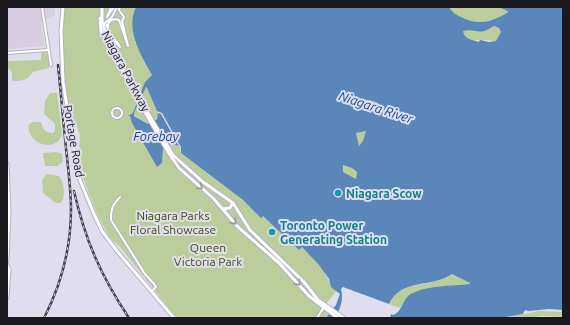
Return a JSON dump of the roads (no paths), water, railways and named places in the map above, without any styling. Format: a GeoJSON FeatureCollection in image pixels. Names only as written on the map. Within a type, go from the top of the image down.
{"type":"FeatureCollection","features":[{"type":"Feature","properties":{"kind":"main road","name":"Portage Road"},"geometry":{"type":"LineString","coordinates":[[63,7],[61,32],[63,81],[76,166],[80,180],[102,231],[174,318]]}},
{"type":"Feature","properties":{"kind":"main road","name":"Niagara Parkway"},"geometry":{"type":"LineString","coordinates":[[101,7],[100,23],[103,35],[151,121],[182,172],[211,196],[238,227],[268,253],[309,296],[338,317],[344,318]]}},
{"type":"Feature","properties":{"kind":"main road","name":"Niagara Parkway"},"geometry":{"type":"LineString","coordinates":[[166,147],[174,157],[196,176],[232,202],[238,209],[250,230],[304,282],[324,307]]}},
{"type":"Feature","properties":{"kind":"main road"},"geometry":{"type":"LineString","coordinates":[[7,164],[9,196],[7,260]]}},
{"type":"Feature","properties":{"kind":"main road"},"geometry":{"type":"LineString","coordinates":[[222,208],[225,210],[230,208],[232,206],[232,202]]}},
{"type":"Feature","properties":{"kind":"main road"},"geometry":{"type":"LineString","coordinates":[[7,265],[9,269],[7,297]]}},
{"type":"Feature","properties":{"kind":"street"},"geometry":{"type":"LineString","coordinates":[[42,7],[51,65]]}},
{"type":"Feature","properties":{"kind":"street"},"geometry":{"type":"LineString","coordinates":[[119,7],[119,10],[124,17],[122,21],[128,46],[120,20],[115,19],[111,21],[108,29],[111,36],[120,47],[109,35],[107,25],[103,26],[119,7]]}},
{"type":"Feature","properties":{"kind":"street"},"geometry":{"type":"LineString","coordinates":[[7,52],[48,50]]}},
{"type":"Feature","properties":{"kind":"street"},"geometry":{"type":"LineString","coordinates":[[115,108],[121,110],[121,115],[119,117],[112,115],[112,110],[115,108]]}},
{"type":"Feature","properties":{"kind":"street"},"geometry":{"type":"LineString","coordinates":[[120,198],[111,210],[111,220],[145,274],[156,287],[152,291]]}},
{"type":"Feature","properties":{"kind":"street"},"geometry":{"type":"LineString","coordinates":[[317,318],[324,307]]}},
{"type":"Feature","properties":{"kind":"water","name":"Forebay"},"geometry":{"type":"Polygon","coordinates":[[[136,7],[449,7],[453,12],[467,20],[484,22],[490,21],[507,13],[508,11],[498,7],[563,7],[563,310],[525,310],[523,314],[501,318],[390,318],[391,314],[396,314],[400,310],[406,298],[414,292],[429,288],[470,284],[452,274],[436,281],[418,284],[401,290],[394,296],[389,304],[343,287],[341,289],[341,304],[335,318],[326,318],[336,305],[340,294],[331,287],[329,279],[319,265],[302,247],[299,250],[263,216],[261,218],[243,200],[181,153],[181,147],[162,113],[157,111],[146,87],[134,116],[148,124],[157,119],[158,113],[161,114],[179,146],[172,144],[163,149],[162,163],[157,167],[132,123],[130,116],[128,116],[133,113],[145,82],[152,75],[139,51],[133,34],[133,16],[136,7]],[[494,26],[481,32],[472,30],[463,31],[465,36],[474,41],[496,41],[501,32],[499,28],[494,26]],[[358,99],[365,107],[387,114],[382,106],[376,102],[358,99]],[[366,131],[356,133],[359,146],[363,141],[366,131]],[[343,165],[343,172],[356,179],[357,172],[352,168],[343,165]]]}},
{"type":"Feature","properties":{"kind":"railway"},"geometry":{"type":"LineString","coordinates":[[44,318],[60,279],[64,265],[71,223],[70,186],[58,65]]}},
{"type":"Feature","properties":{"kind":"railway"},"geometry":{"type":"LineString","coordinates":[[74,191],[83,226],[95,257],[110,287],[129,318]]}},
{"type":"Feature","properties":{"kind":"place","name":"Niagara Scow"},"geometry":{"type":"Point","coordinates":[338,193]}},
{"type":"Feature","properties":{"kind":"place","name":"Toronto Power Generating Station"},"geometry":{"type":"Point","coordinates":[272,232]}},
{"type":"Feature","properties":{"kind":"water label","name":"Niagara River"},"geometry":{"type":"Point","coordinates":[376,107]}},
{"type":"Feature","properties":{"kind":"park label","name":"Niagara Parks Floral Showcase"},"geometry":{"type":"Point","coordinates":[173,222]}},
{"type":"Feature","properties":{"kind":"park label","name":"Queen Victoria Park"},"geometry":{"type":"Point","coordinates":[208,254]}}]}
